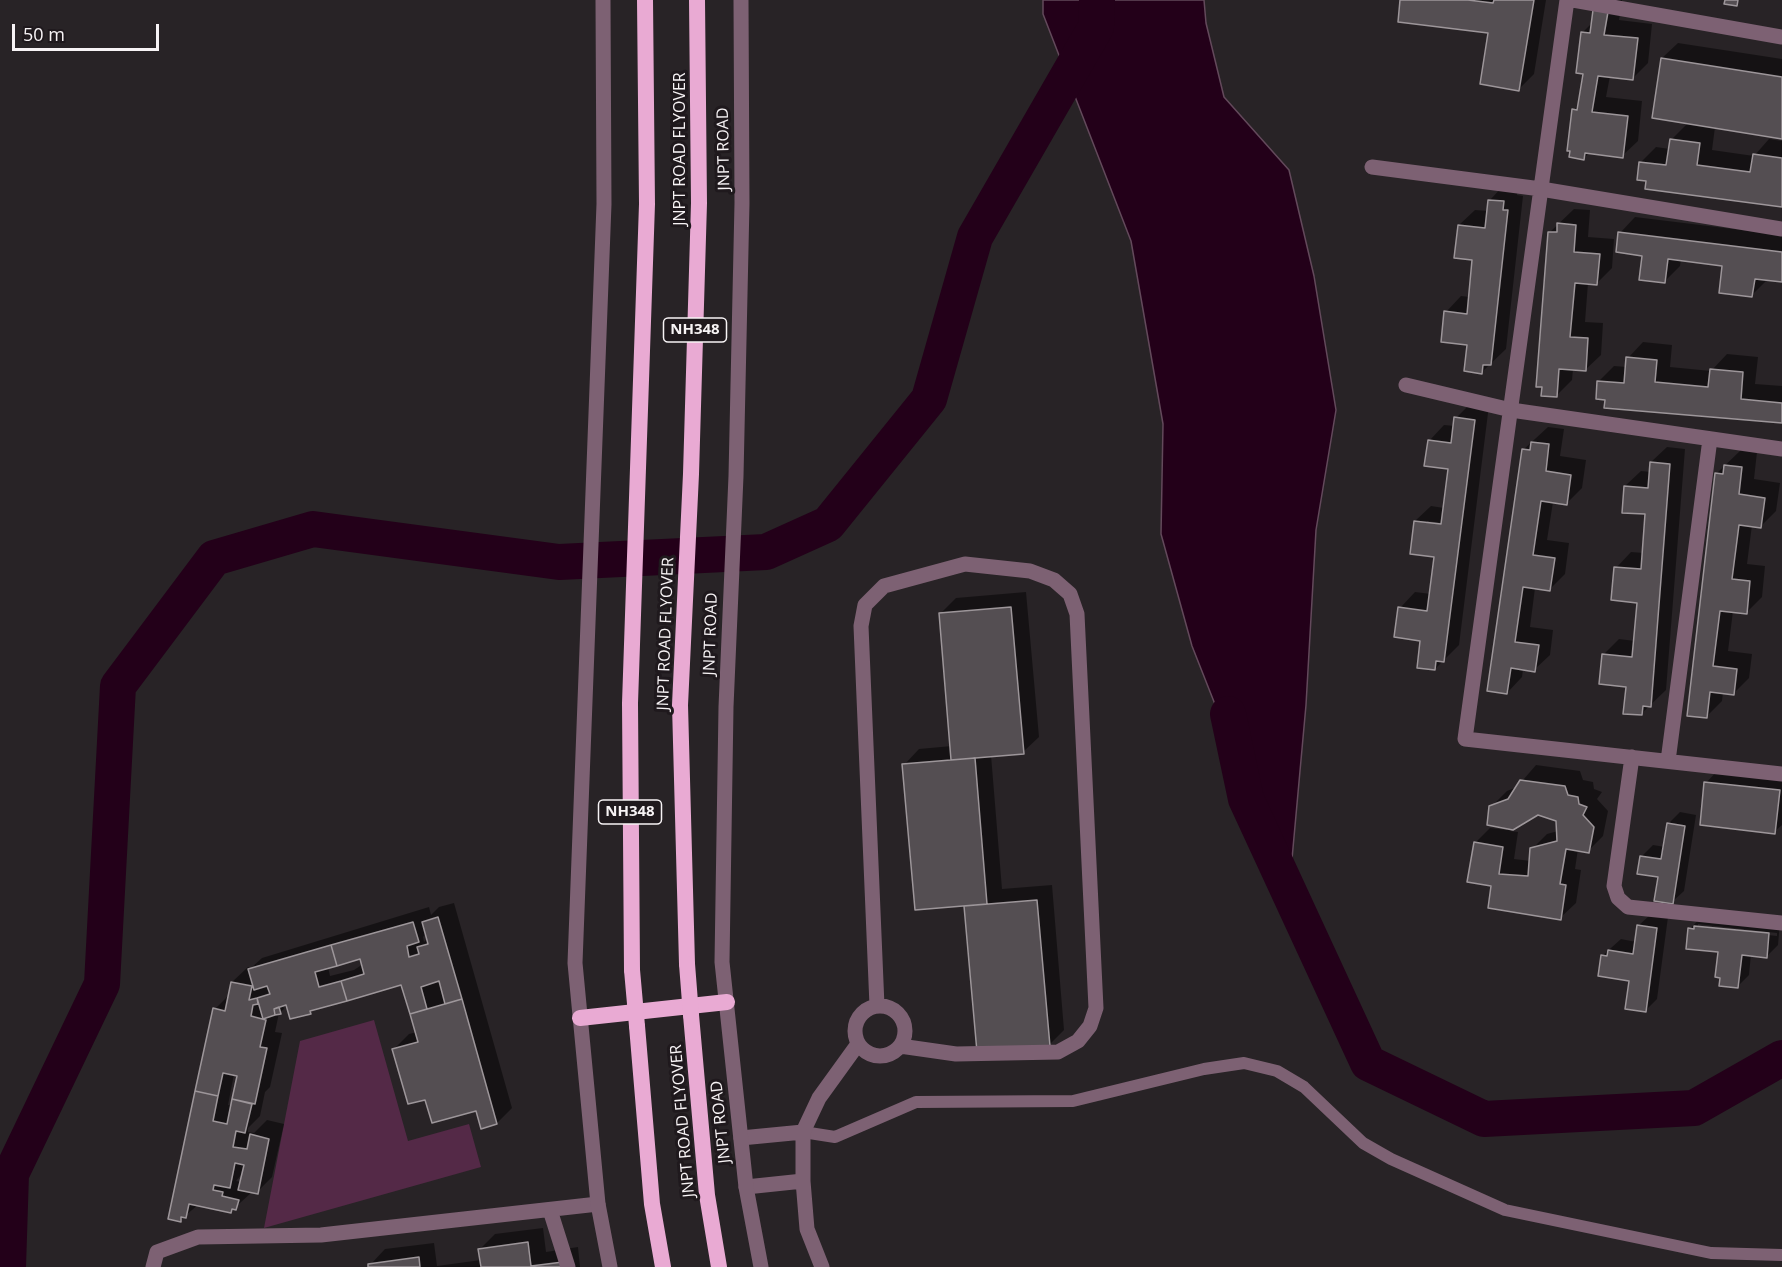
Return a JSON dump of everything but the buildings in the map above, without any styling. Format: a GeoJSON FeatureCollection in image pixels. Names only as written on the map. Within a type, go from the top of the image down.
{"type":"FeatureCollection","features":[{"type":"Feature","properties":{"kind":"highway","name":"JNPT ROAD FLYOVER"},"geometry":{"type":"LineString","coordinates":[[645,0],[647,204],[630,715],[632,970],[652,1204],[663,1267]]}},
{"type":"Feature","properties":{"kind":"highway","name":"JNPT ROAD FLYOVER"},"geometry":{"type":"LineString","coordinates":[[697,0],[699,203],[691,462],[680,705],[687,964],[707,1195],[719,1267]]}},
{"type":"Feature","properties":{"kind":"highway"},"geometry":{"type":"LineString","coordinates":[[580,1018],[727,1002]]}},
{"type":"Feature","properties":{"kind":"street"},"geometry":{"type":"LineString","coordinates":[[603,0],[604,204],[575,963],[598,1204],[610,1267]]}},
{"type":"Feature","properties":{"kind":"street","name":"JNPT ROAD"},"geometry":{"type":"LineString","coordinates":[[741,0],[742,203],[736,476],[726,707],[722,962],[746,1187],[761,1267]]}},
{"type":"Feature","properties":{"kind":"street"},"geometry":{"type":"LineString","coordinates":[[1567,0],[1465,739],[1782,774]]}},
{"type":"Feature","properties":{"kind":"street"},"geometry":{"type":"LineString","coordinates":[[1573,0],[1782,37]]}},
{"type":"Feature","properties":{"kind":"street"},"geometry":{"type":"LineString","coordinates":[[1372,167],[1541,189],[1782,229]]}},
{"type":"Feature","properties":{"kind":"street"},"geometry":{"type":"LineString","coordinates":[[1406,386],[1511,410],[1782,449]]}},
{"type":"Feature","properties":{"kind":"street"},"geometry":{"type":"LineString","coordinates":[[1668,761],[1710,439]]}},
{"type":"Feature","properties":{"kind":"street"},"geometry":{"type":"LineString","coordinates":[[877,1006],[861,626],[865,605],[884,586],[965,564],[1030,571],[1054,580],[1070,594],[1077,614],[1096,1008],[1090,1026],[1078,1041],[1058,1052],[956,1054],[900,1046]]}},
{"type":"Feature","properties":{"kind":"street"},"geometry":{"type":"LineString","coordinates":[[1632,757],[1614,886],[1618,898],[1628,907],[1782,923]]}},
{"type":"Feature","properties":{"kind":"street"},"geometry":{"type":"LineString","coordinates":[[885,1007],[899,1015],[905,1031],[904,1039],[894,1052],[878,1057],[870,1055],[858,1044],[855,1028],[857,1020],[869,1008],[885,1007]]}},
{"type":"Feature","properties":{"kind":"street"},"geometry":{"type":"LineString","coordinates":[[822,1267],[807,1229],[803,1181],[803,1132],[819,1098],[858,1044]]}},
{"type":"Feature","properties":{"kind":"street"},"geometry":{"type":"LineString","coordinates":[[741,1138],[803,1132]]}},
{"type":"Feature","properties":{"kind":"street"},"geometry":{"type":"LineString","coordinates":[[746,1187],[803,1181]]}},
{"type":"Feature","properties":{"kind":"street"},"geometry":{"type":"LineString","coordinates":[[153,1267],[158,1252],[198,1237],[321,1235],[598,1204]]}},
{"type":"Feature","properties":{"kind":"street"},"geometry":{"type":"LineString","coordinates":[[550,1210],[568,1267]]}},
{"type":"Feature","properties":{"kind":"lane"},"geometry":{"type":"LineString","coordinates":[[803,1132],[836,1137],[916,1102],[1072,1101],[1204,1069],[1244,1063],[1277,1071],[1304,1087],[1364,1143],[1391,1159],[1505,1210],[1711,1253],[1782,1255]]}},
{"type":"Feature","properties":{"kind":"shaded area"},"geometry":{"type":"Polygon","coordinates":[[[1043,0],[1204,0],[1206,23],[1224,97],[1289,170],[1314,276],[1336,410],[1316,530],[1306,705],[1289,892],[1192,646],[1161,534],[1163,424],[1131,241],[1043,14],[1043,0]]]}},
{"type":"Feature","properties":{"kind":"shaded area"},"geometry":{"type":"Polygon","coordinates":[[[374,1020],[408,1141],[469,1124],[481,1167],[264,1228],[300,1041],[374,1020]]]}},
{"type":"Feature","properties":{"kind":"waterway"},"geometry":{"type":"LineString","coordinates":[[8,1267],[11,1174],[102,984],[118,686],[214,558],[313,529],[559,562],[766,552],[828,524],[929,399],[975,237],[1096,27],[1097,0]]}},
{"type":"Feature","properties":{"kind":"waterway"},"geometry":{"type":"LineString","coordinates":[[1228,714],[1246,799],[1368,1063],[1484,1119],[1694,1108],[1782,1058]]}}]}
